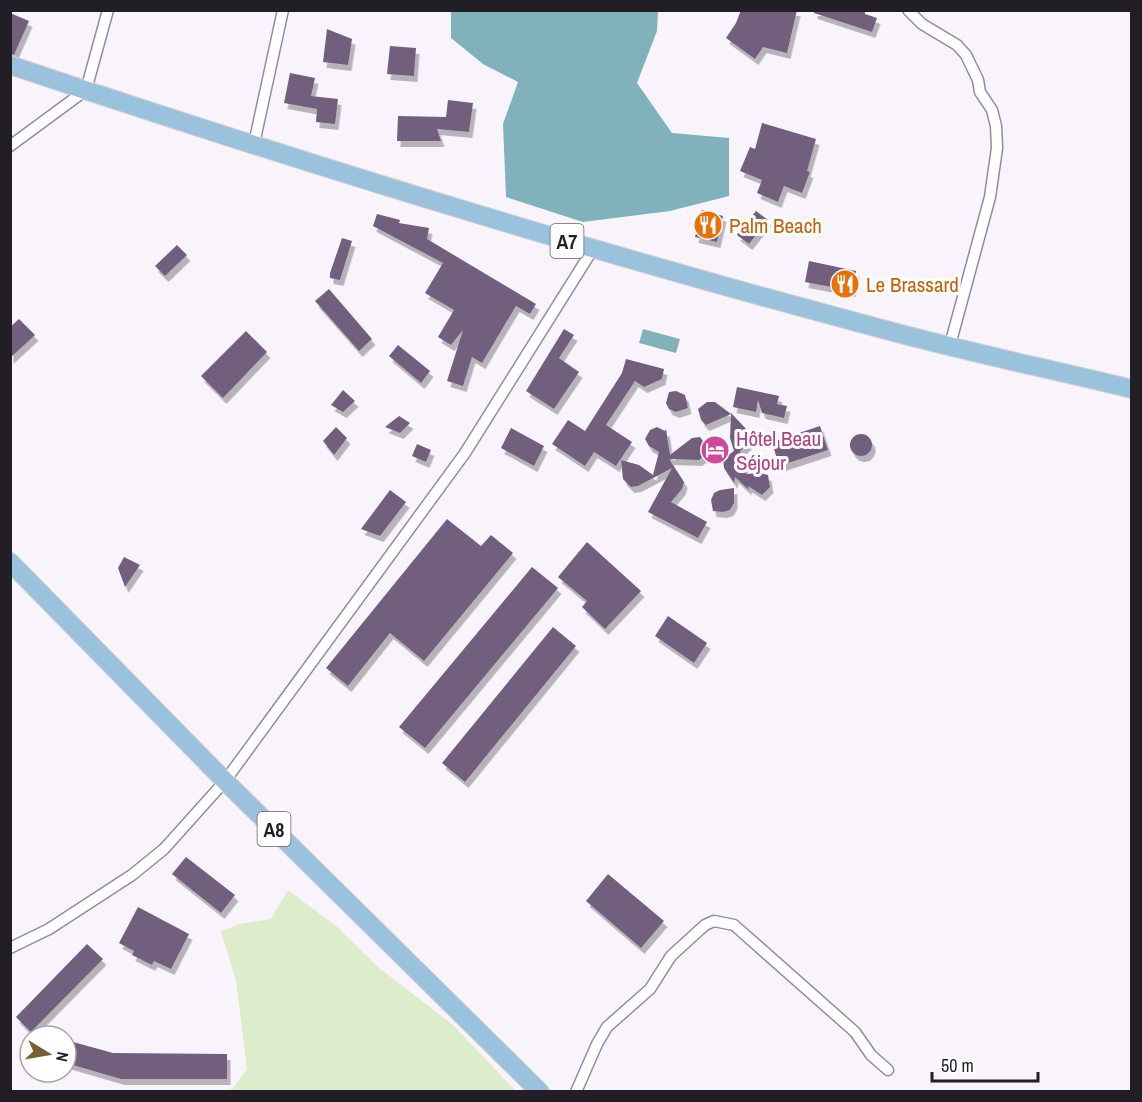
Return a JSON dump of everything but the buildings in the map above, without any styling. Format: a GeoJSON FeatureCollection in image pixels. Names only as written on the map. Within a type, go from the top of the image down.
{"type":"FeatureCollection","features":[{"type":"Feature","properties":{"kind":"main road","name":"A7"},"geometry":{"type":"LineString","coordinates":[[10,65],[254,144],[593,249],[869,325],[1131,389]]}},
{"type":"Feature","properties":{"kind":"main road","name":"A8"},"geometry":{"type":"LineString","coordinates":[[10,562],[225,781],[540,1092]]}},
{"type":"Feature","properties":{"kind":"street"},"geometry":{"type":"LineString","coordinates":[[10,146],[86,90],[108,10]]}},
{"type":"Feature","properties":{"kind":"street"},"geometry":{"type":"LineString","coordinates":[[254,144],[283,10]]}},
{"type":"Feature","properties":{"kind":"street"},"geometry":{"type":"LineString","coordinates":[[908,10],[922,24],[957,45],[966,55],[978,80],[980,92],[992,110],[996,126],[997,148],[990,197],[950,345]]}},
{"type":"Feature","properties":{"kind":"street"},"geometry":{"type":"LineString","coordinates":[[10,948],[49,929],[132,875],[164,849],[225,781],[465,453],[593,249]]}},
{"type":"Feature","properties":{"kind":"street"},"geometry":{"type":"LineString","coordinates":[[576,1092],[607,1028],[651,989],[671,956],[705,925],[714,921],[734,924],[855,1032],[871,1055],[888,1070]]}},
{"type":"Feature","properties":{"kind":"green space"},"geometry":{"type":"Polygon","coordinates":[[[288,890],[336,926],[378,967],[453,1025],[516,1091],[220,1091],[232,1089],[247,1069],[236,981],[221,931],[240,924],[271,919],[288,890]]]}},
{"type":"Feature","properties":{"kind":"water"},"geometry":{"type":"Polygon","coordinates":[[[451,11],[658,11],[657,31],[637,83],[672,133],[729,138],[729,196],[670,211],[583,222],[506,197],[503,124],[518,82],[483,64],[451,38],[451,11]]]}},
{"type":"Feature","properties":{"kind":"water"},"geometry":{"type":"Polygon","coordinates":[[[643,329],[680,339],[676,353],[639,343],[643,329]]]}},
{"type":"Feature","properties":{"kind":"place","name":"Palm Beach"},"geometry":{"type":"Point","coordinates":[708,225]}},
{"type":"Feature","properties":{"kind":"place","name":"Le Brassard"},"geometry":{"type":"Point","coordinates":[845,284]}},
{"type":"Feature","properties":{"kind":"place","name":"Hôtel Beau Séjour"},"geometry":{"type":"Point","coordinates":[715,450]}}]}
